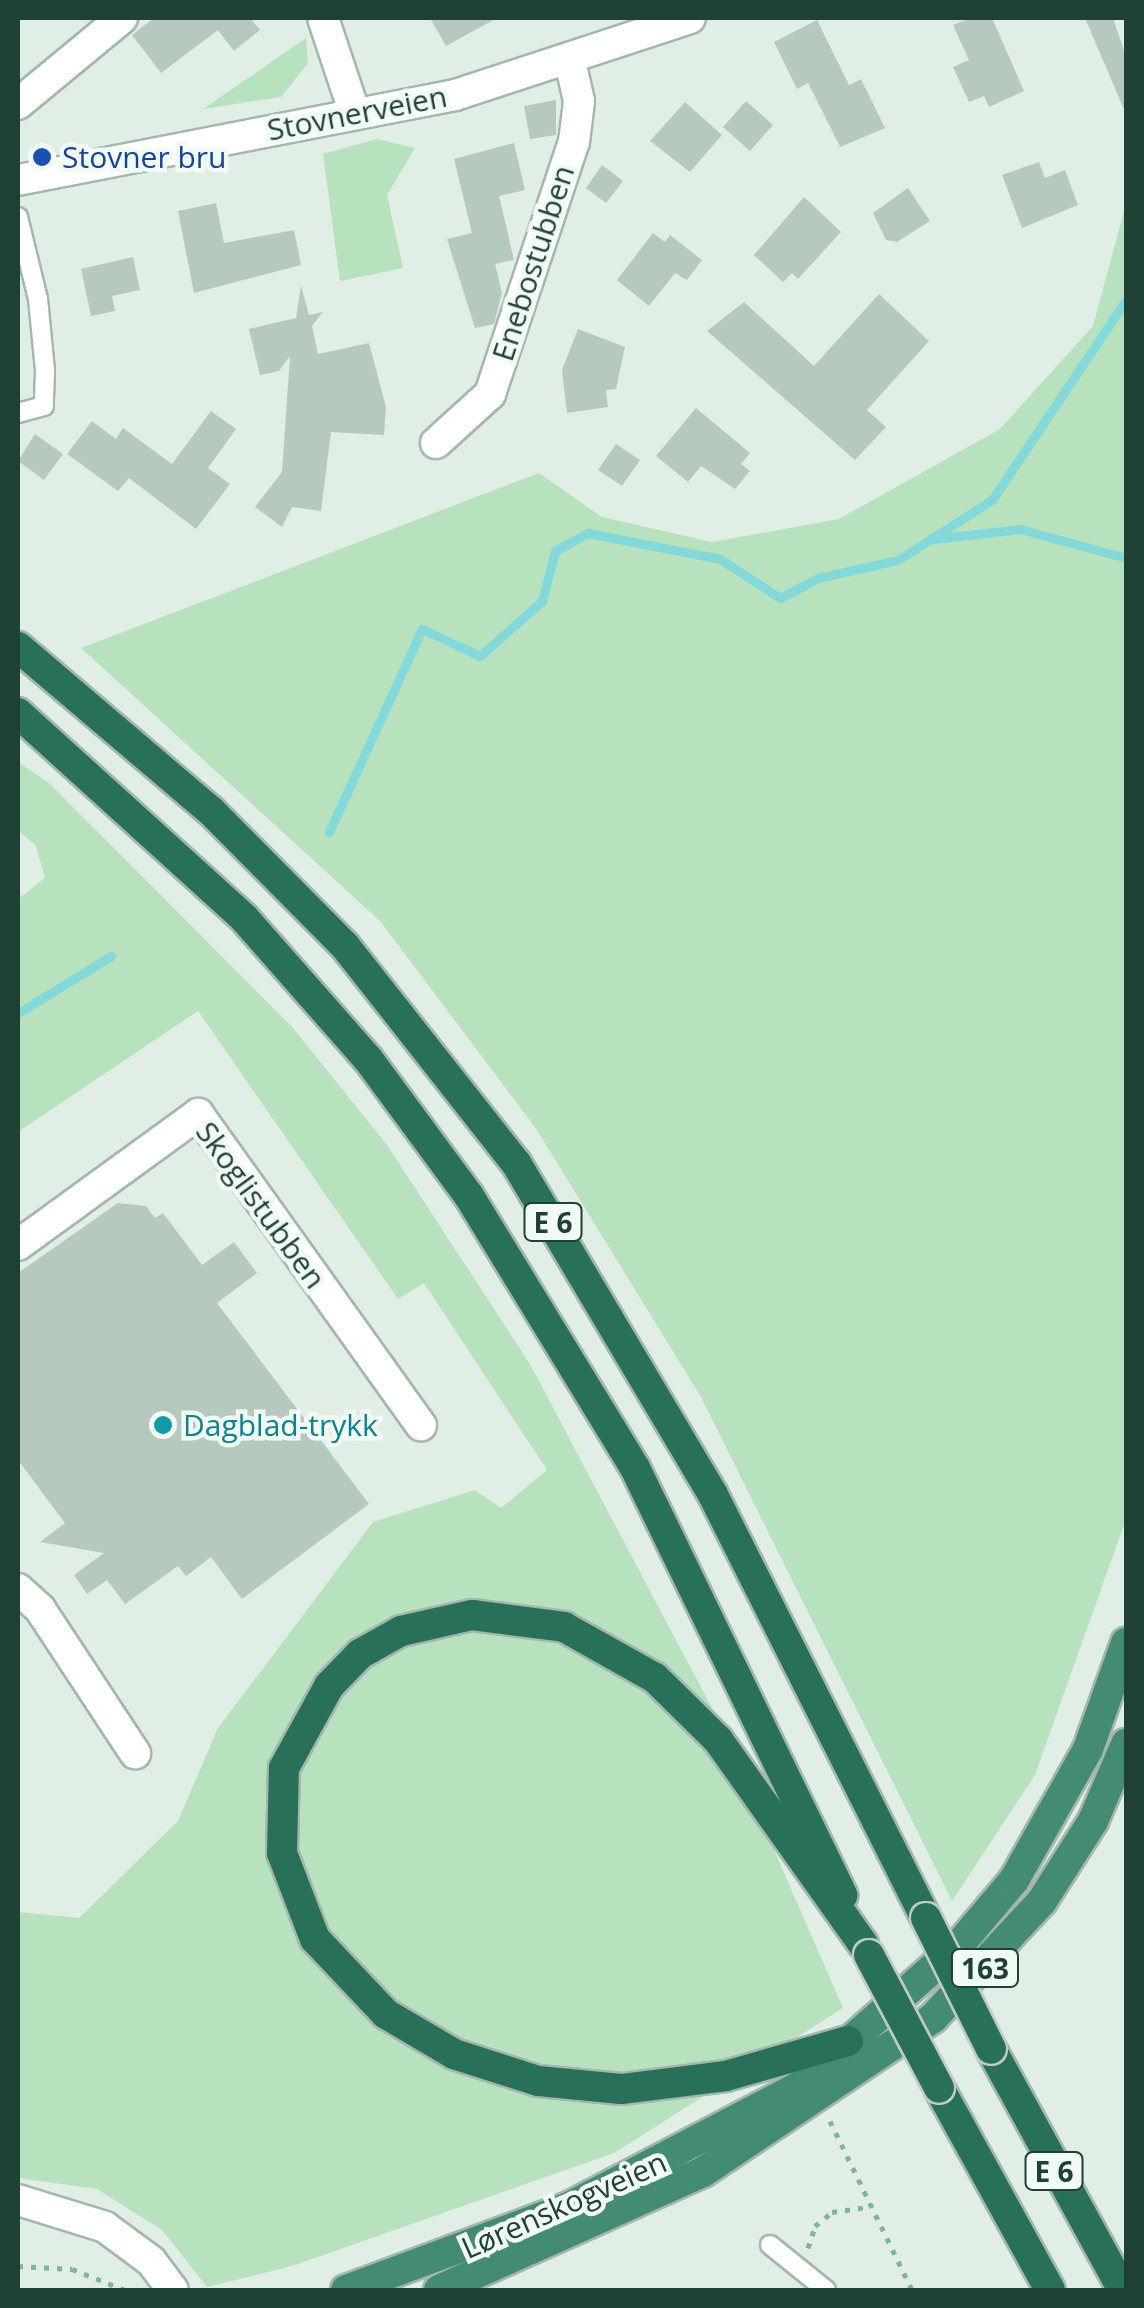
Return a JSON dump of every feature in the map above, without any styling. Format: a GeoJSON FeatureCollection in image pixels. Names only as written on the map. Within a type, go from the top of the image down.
{"type":"FeatureCollection","features":[{"type":"Feature","properties":{"kind":"highway","name":"E 6"},"geometry":{"type":"LineString","coordinates":[[18,647],[211,810],[345,946],[516,1164],[712,1496],[991,2049],[1123,2290]]}},
{"type":"Feature","properties":{"kind":"highway","name":"E 6"},"geometry":{"type":"LineString","coordinates":[[18,713],[244,918],[368,1059],[469,1196],[642,1482],[774,1742],[866,1949],[1050,2290]]}},
{"type":"Feature","properties":{"kind":"highway","name":"E 6"},"geometry":{"type":"LineString","coordinates":[[848,2041],[726,2076],[621,2089],[538,2081],[418,2036],[355,1988],[300,1912],[278,1820],[284,1768],[336,1678],[401,1631],[472,1615],[564,1628],[655,1678],[718,1740],[866,1949]]}},
{"type":"Feature","properties":{"kind":"highway","name":"163"},"geometry":{"type":"LineString","coordinates":[[848,2041],[960,1944],[1014,1880],[1088,1750],[1126,1643]]}},
{"type":"Feature","properties":{"kind":"highway","name":"163"},"geometry":{"type":"LineString","coordinates":[[818,2101],[933,2018],[1014,1935],[1069,1860],[1126,1744]]}},
{"type":"Feature","properties":{"kind":"highway","name":"Lørenskogveien"},"geometry":{"type":"LineString","coordinates":[[346,2290],[568,2208],[798,2087],[848,2041]]}},
{"type":"Feature","properties":{"kind":"highway","name":"Lørenskogveien"},"geometry":{"type":"LineString","coordinates":[[439,2290],[602,2220],[774,2129],[818,2101]]}},
{"type":"Feature","properties":{"kind":"street"},"geometry":{"type":"LineString","coordinates":[[18,104],[122,18]]}},
{"type":"Feature","properties":{"kind":"street"},"geometry":{"type":"LineString","coordinates":[[323,18],[355,114]]}},
{"type":"Feature","properties":{"kind":"street","name":"Stovnerveien"},"geometry":{"type":"LineString","coordinates":[[18,180],[355,114],[570,61],[690,18]]}},
{"type":"Feature","properties":{"kind":"street","name":"Enebostubben"},"geometry":{"type":"LineString","coordinates":[[436,443],[490,394],[578,124],[570,61]]}},
{"type":"Feature","properties":{"kind":"street","name":"Skoglistubben"},"geometry":{"type":"LineString","coordinates":[[18,1245],[198,1114],[420,1425]]}},
{"type":"Feature","properties":{"kind":"street"},"geometry":{"type":"LineString","coordinates":[[18,1589],[40,1609],[135,1753]]}},
{"type":"Feature","properties":{"kind":"street"},"geometry":{"type":"LineString","coordinates":[[18,2200],[105,2227],[151,2261],[174,2290]]}},
{"type":"Feature","properties":{"kind":"lane"},"geometry":{"type":"LineString","coordinates":[[18,217],[38,300],[45,371],[44,406],[18,413]]}},
{"type":"Feature","properties":{"kind":"lane"},"geometry":{"type":"LineString","coordinates":[[770,2245],[826,2290]]}},
{"type":"Feature","properties":{"kind":"path"},"geometry":{"type":"LineString","coordinates":[[818,2101],[912,2290]]}},
{"type":"Feature","properties":{"kind":"path"},"geometry":{"type":"LineString","coordinates":[[802,2270],[814,2226],[832,2212],[871,2208]]}},
{"type":"Feature","properties":{"kind":"path"},"geometry":{"type":"LineString","coordinates":[[18,2266],[72,2270],[125,2290]]}},
{"type":"Feature","properties":{"kind":"green space"},"geometry":{"type":"Polygon","coordinates":[[[306,38],[308,63],[281,97],[203,109],[306,38]]]}},
{"type":"Feature","properties":{"kind":"green space"},"geometry":{"type":"Polygon","coordinates":[[[377,139],[415,148],[387,195],[403,268],[340,281],[323,154],[377,139]]]}},
{"type":"Feature","properties":{"kind":"green space"},"geometry":{"type":"Polygon","coordinates":[[[1126,204],[1126,1519],[1035,1775],[952,1901],[701,1397],[535,1127],[380,921],[81,648],[539,473],[602,517],[712,542],[839,519],[1000,429],[1093,326],[1126,204]]]}},
{"type":"Feature","properties":{"kind":"green space"},"geometry":{"type":"Polygon","coordinates":[[[18,762],[49,783],[293,1028],[387,1145],[530,1364],[714,1712],[843,2008],[614,2153],[292,2266],[207,2287],[162,2230],[97,2189],[18,2178],[18,1912],[79,1918],[178,1821],[218,1728],[373,1522],[475,1490],[501,1508],[547,1470],[424,1283],[398,1299],[198,1011],[18,1132],[18,899],[45,878],[36,846],[18,830],[18,762]]]}},
{"type":"Feature","properties":{"kind":"building"},"geometry":{"type":"Polygon","coordinates":[[[154,18],[250,18],[260,30],[234,51],[218,30],[161,73],[132,35],[154,18]]]}},
{"type":"Feature","properties":{"kind":"building"},"geometry":{"type":"Polygon","coordinates":[[[430,18],[497,18],[446,46],[430,18]]]}},
{"type":"Feature","properties":{"kind":"building"},"geometry":{"type":"Polygon","coordinates":[[[971,18],[992,18],[1024,91],[989,107],[984,96],[969,102],[953,67],[969,60],[953,25],[971,18]]]}},
{"type":"Feature","properties":{"kind":"building"},"geometry":{"type":"Polygon","coordinates":[[[1085,18],[1113,18],[1126,57],[1126,114],[1085,18]]]}},
{"type":"Feature","properties":{"kind":"building"},"geometry":{"type":"Polygon","coordinates":[[[817,20],[849,85],[861,79],[885,128],[840,147],[808,83],[797,89],[774,42],[817,20]]]}},
{"type":"Feature","properties":{"kind":"building"},"geometry":{"type":"Polygon","coordinates":[[[556,100],[556,135],[530,139],[524,106],[556,100]]]}},
{"type":"Feature","properties":{"kind":"building"},"geometry":{"type":"Polygon","coordinates":[[[746,101],[773,125],[750,151],[723,127],[746,101]]]}},
{"type":"Feature","properties":{"kind":"building"},"geometry":{"type":"Polygon","coordinates":[[[685,102],[722,135],[690,172],[650,141],[685,102]]]}},
{"type":"Feature","properties":{"kind":"building"},"geometry":{"type":"Polygon","coordinates":[[[514,143],[525,190],[499,196],[514,260],[495,264],[502,293],[494,324],[475,328],[447,239],[472,233],[454,159],[514,143]]]}},
{"type":"Feature","properties":{"kind":"building"},"geometry":{"type":"Polygon","coordinates":[[[1039,162],[1045,178],[1065,170],[1078,205],[1022,228],[1002,175],[1039,162]]]}},
{"type":"Feature","properties":{"kind":"building"},"geometry":{"type":"Polygon","coordinates":[[[602,165],[623,181],[606,203],[586,188],[602,165]]]}},
{"type":"Feature","properties":{"kind":"building"},"geometry":{"type":"Polygon","coordinates":[[[908,188],[930,221],[897,242],[886,240],[873,213],[908,188]]]}},
{"type":"Feature","properties":{"kind":"building"},"geometry":{"type":"Polygon","coordinates":[[[804,197],[841,232],[798,279],[792,273],[783,282],[754,255],[804,197]]]}},
{"type":"Feature","properties":{"kind":"building"},"geometry":{"type":"Polygon","coordinates":[[[216,203],[224,243],[294,230],[301,265],[194,293],[178,211],[216,203]]]}},
{"type":"Feature","properties":{"kind":"building"},"geometry":{"type":"Polygon","coordinates":[[[653,233],[665,242],[670,235],[702,260],[687,280],[675,273],[649,306],[617,280],[653,233]]]}},
{"type":"Feature","properties":{"kind":"building"},"geometry":{"type":"Polygon","coordinates":[[[133,257],[140,290],[112,296],[115,311],[91,316],[81,269],[133,257]]]}},
{"type":"Feature","properties":{"kind":"building"},"geometry":{"type":"Polygon","coordinates":[[[301,285],[309,315],[323,312],[312,326],[318,354],[369,343],[386,407],[384,435],[331,432],[321,511],[292,507],[282,527],[255,507],[282,472],[290,356],[279,371],[260,375],[249,329],[296,318],[301,285]]]}},
{"type":"Feature","properties":{"kind":"building"},"geometry":{"type":"Polygon","coordinates":[[[879,294],[929,341],[867,410],[886,427],[855,460],[707,331],[744,302],[814,366],[879,294]]]}},
{"type":"Feature","properties":{"kind":"building"},"geometry":{"type":"Polygon","coordinates":[[[578,329],[625,347],[616,389],[606,390],[608,407],[567,413],[562,370],[578,329]]]}},
{"type":"Feature","properties":{"kind":"building"},"geometry":{"type":"Polygon","coordinates":[[[696,408],[750,453],[741,464],[750,471],[735,489],[701,466],[688,482],[656,456],[696,408]]]}},
{"type":"Feature","properties":{"kind":"building"},"geometry":{"type":"Polygon","coordinates":[[[211,411],[236,429],[208,468],[230,484],[196,529],[129,478],[118,491],[67,454],[92,421],[116,439],[123,428],[172,464],[211,411]]]}},
{"type":"Feature","properties":{"kind":"building"},"geometry":{"type":"Polygon","coordinates":[[[35,434],[63,454],[44,480],[18,461],[35,434]]]}},
{"type":"Feature","properties":{"kind":"building"},"geometry":{"type":"Polygon","coordinates":[[[616,444],[640,460],[622,486],[598,470],[616,444]]]}},
{"type":"Feature","properties":{"kind":"building","name":"Dagblad-trykk"},"geometry":{"type":"Polygon","coordinates":[[[118,1203],[146,1206],[155,1218],[163,1213],[202,1265],[234,1242],[257,1273],[217,1303],[369,1504],[242,1599],[211,1557],[186,1576],[178,1566],[125,1604],[107,1580],[87,1594],[74,1575],[104,1553],[40,1542],[65,1523],[18,1460],[18,1273],[118,1203]]]}},
{"type":"Feature","properties":{"kind":"waterway"},"geometry":{"type":"LineString","coordinates":[[329,832],[422,629],[480,656],[542,601],[555,551],[588,533],[720,559],[780,598],[818,578],[898,560],[992,500],[1126,300]]}},
{"type":"Feature","properties":{"kind":"waterway"},"geometry":{"type":"LineString","coordinates":[[934,539],[1020,529],[1126,558]]}},
{"type":"Feature","properties":{"kind":"waterway"},"geometry":{"type":"LineString","coordinates":[[18,1013],[111,956]]}},
{"type":"Feature","properties":{"kind":"place","name":"Stovner bru"},"geometry":{"type":"Point","coordinates":[42,157]}},
{"type":"Feature","properties":{"kind":"place","name":"Dagblad-trykk"},"geometry":{"type":"Point","coordinates":[163,1425]}}]}
